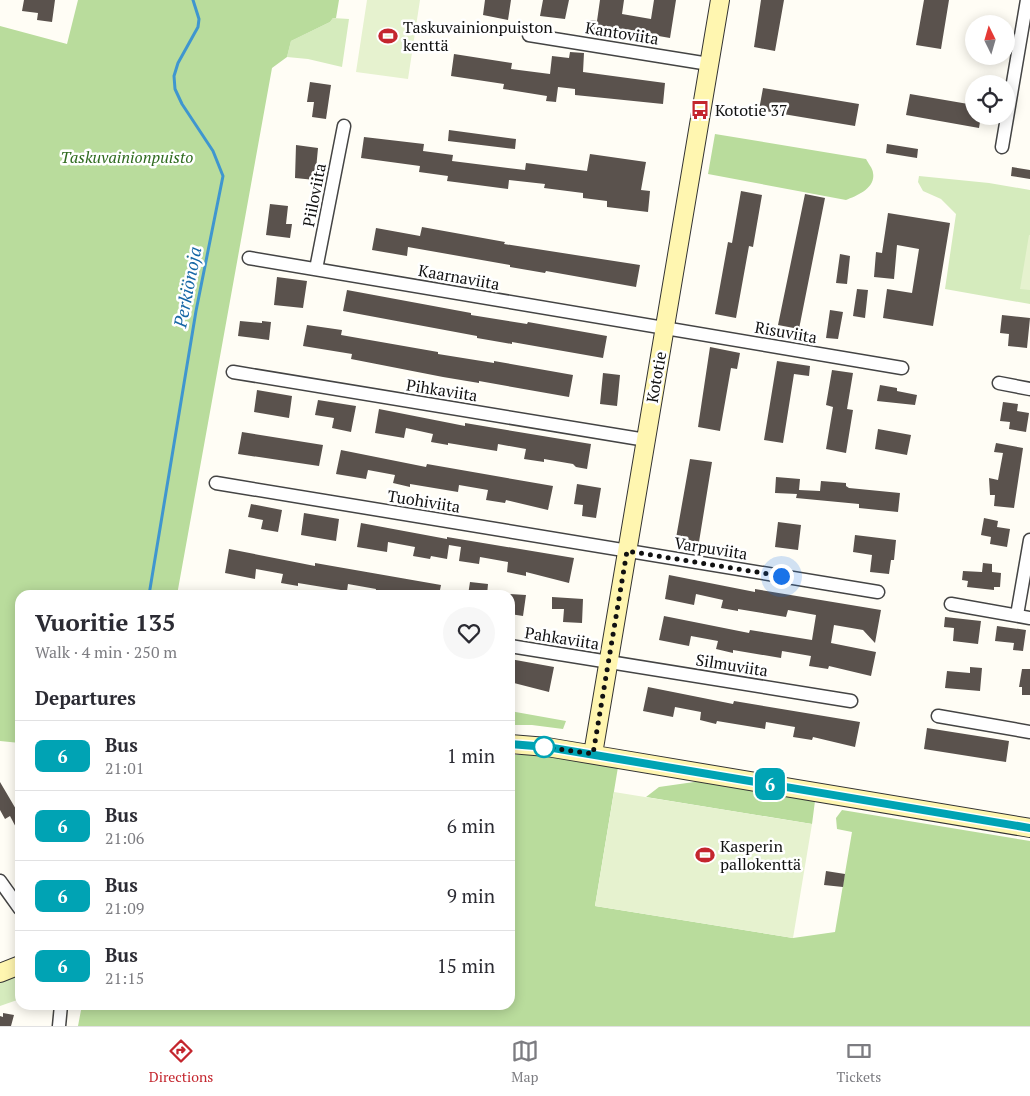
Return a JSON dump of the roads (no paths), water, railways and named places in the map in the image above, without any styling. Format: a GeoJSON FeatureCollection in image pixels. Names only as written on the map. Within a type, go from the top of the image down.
{"type":"FeatureCollection","features":[{"type":"Feature","properties":{"kind":"street","name":"Kototie"},"geometry":{"type":"LineString","coordinates":[[593,754],[720,0]]}},
{"type":"Feature","properties":{"kind":"street"},"geometry":{"type":"LineString","coordinates":[[1002,148],[1027,0]]}},
{"type":"Feature","properties":{"kind":"street","name":"Kantoviita"},"geometry":{"type":"LineString","coordinates":[[529,35],[709,64]]}},
{"type":"Feature","properties":{"kind":"street","name":"Piiloviita"},"geometry":{"type":"LineString","coordinates":[[316,269],[344,126]]}},
{"type":"Feature","properties":{"kind":"street","name":"Kaarnaviita"},"geometry":{"type":"LineString","coordinates":[[248,258],[664,328]]}},
{"type":"Feature","properties":{"kind":"street","name":"Risuviita"},"geometry":{"type":"LineString","coordinates":[[664,328],[902,368]]}},
{"type":"Feature","properties":{"kind":"street","name":"Pihkaviita"},"geometry":{"type":"LineString","coordinates":[[233,372],[646,440]]}},
{"type":"Feature","properties":{"kind":"street"},"geometry":{"type":"LineString","coordinates":[[999,383],[1030,389]]}},
{"type":"Feature","properties":{"kind":"street","name":"Tuohiviita"},"geometry":{"type":"LineString","coordinates":[[216,483],[627,551]]}},
{"type":"Feature","properties":{"kind":"street"},"geometry":{"type":"LineString","coordinates":[[1017,615],[1030,540]]}},
{"type":"Feature","properties":{"kind":"street","name":"Varpuviita"},"geometry":{"type":"LineString","coordinates":[[627,551],[878,592]]}},
{"type":"Feature","properties":{"kind":"street"},"geometry":{"type":"LineString","coordinates":[[951,604],[1030,618]]}},
{"type":"Feature","properties":{"kind":"street","name":"Pahkaviita"},"geometry":{"type":"LineString","coordinates":[[515,647],[608,662]]}},
{"type":"Feature","properties":{"kind":"street","name":"Silmuviita"},"geometry":{"type":"LineString","coordinates":[[608,662],[851,701]]}},
{"type":"Feature","properties":{"kind":"street"},"geometry":{"type":"LineString","coordinates":[[938,716],[1030,732]]}},
{"type":"Feature","properties":{"kind":"street"},"geometry":{"type":"LineString","coordinates":[[515,744],[593,754],[1030,828]]}},
{"type":"Feature","properties":{"kind":"street"},"geometry":{"type":"LineString","coordinates":[[0,881],[15,902]]}},
{"type":"Feature","properties":{"kind":"street"},"geometry":{"type":"LineString","coordinates":[[0,972],[15,967]]}},
{"type":"Feature","properties":{"kind":"street"},"geometry":{"type":"LineString","coordinates":[[59,1026],[61,1010]]}},
{"type":"Feature","properties":{"kind":"waterway","name":"Perkiönoja"},"geometry":{"type":"LineString","coordinates":[[150,590],[196,311],[223,176],[213,151],[182,104],[175,89],[174,76],[178,63],[198,27],[199,19],[193,0]]}},
{"type":"Feature","properties":{"kind":"place","name":"Taskuvainionpuiston kenttä"},"geometry":{"type":"Point","coordinates":[388,36]}},
{"type":"Feature","properties":{"kind":"place","name":"Kototie 37"},"geometry":{"type":"Point","coordinates":[700,110]}},
{"type":"Feature","properties":{"kind":"place","name":"Kasperin pallokenttä"},"geometry":{"type":"Point","coordinates":[705,855]}},
{"type":"Feature","properties":{"kind":"park label","name":"Taskuvainionpuisto"},"geometry":{"type":"Point","coordinates":[127,157]}}]}
